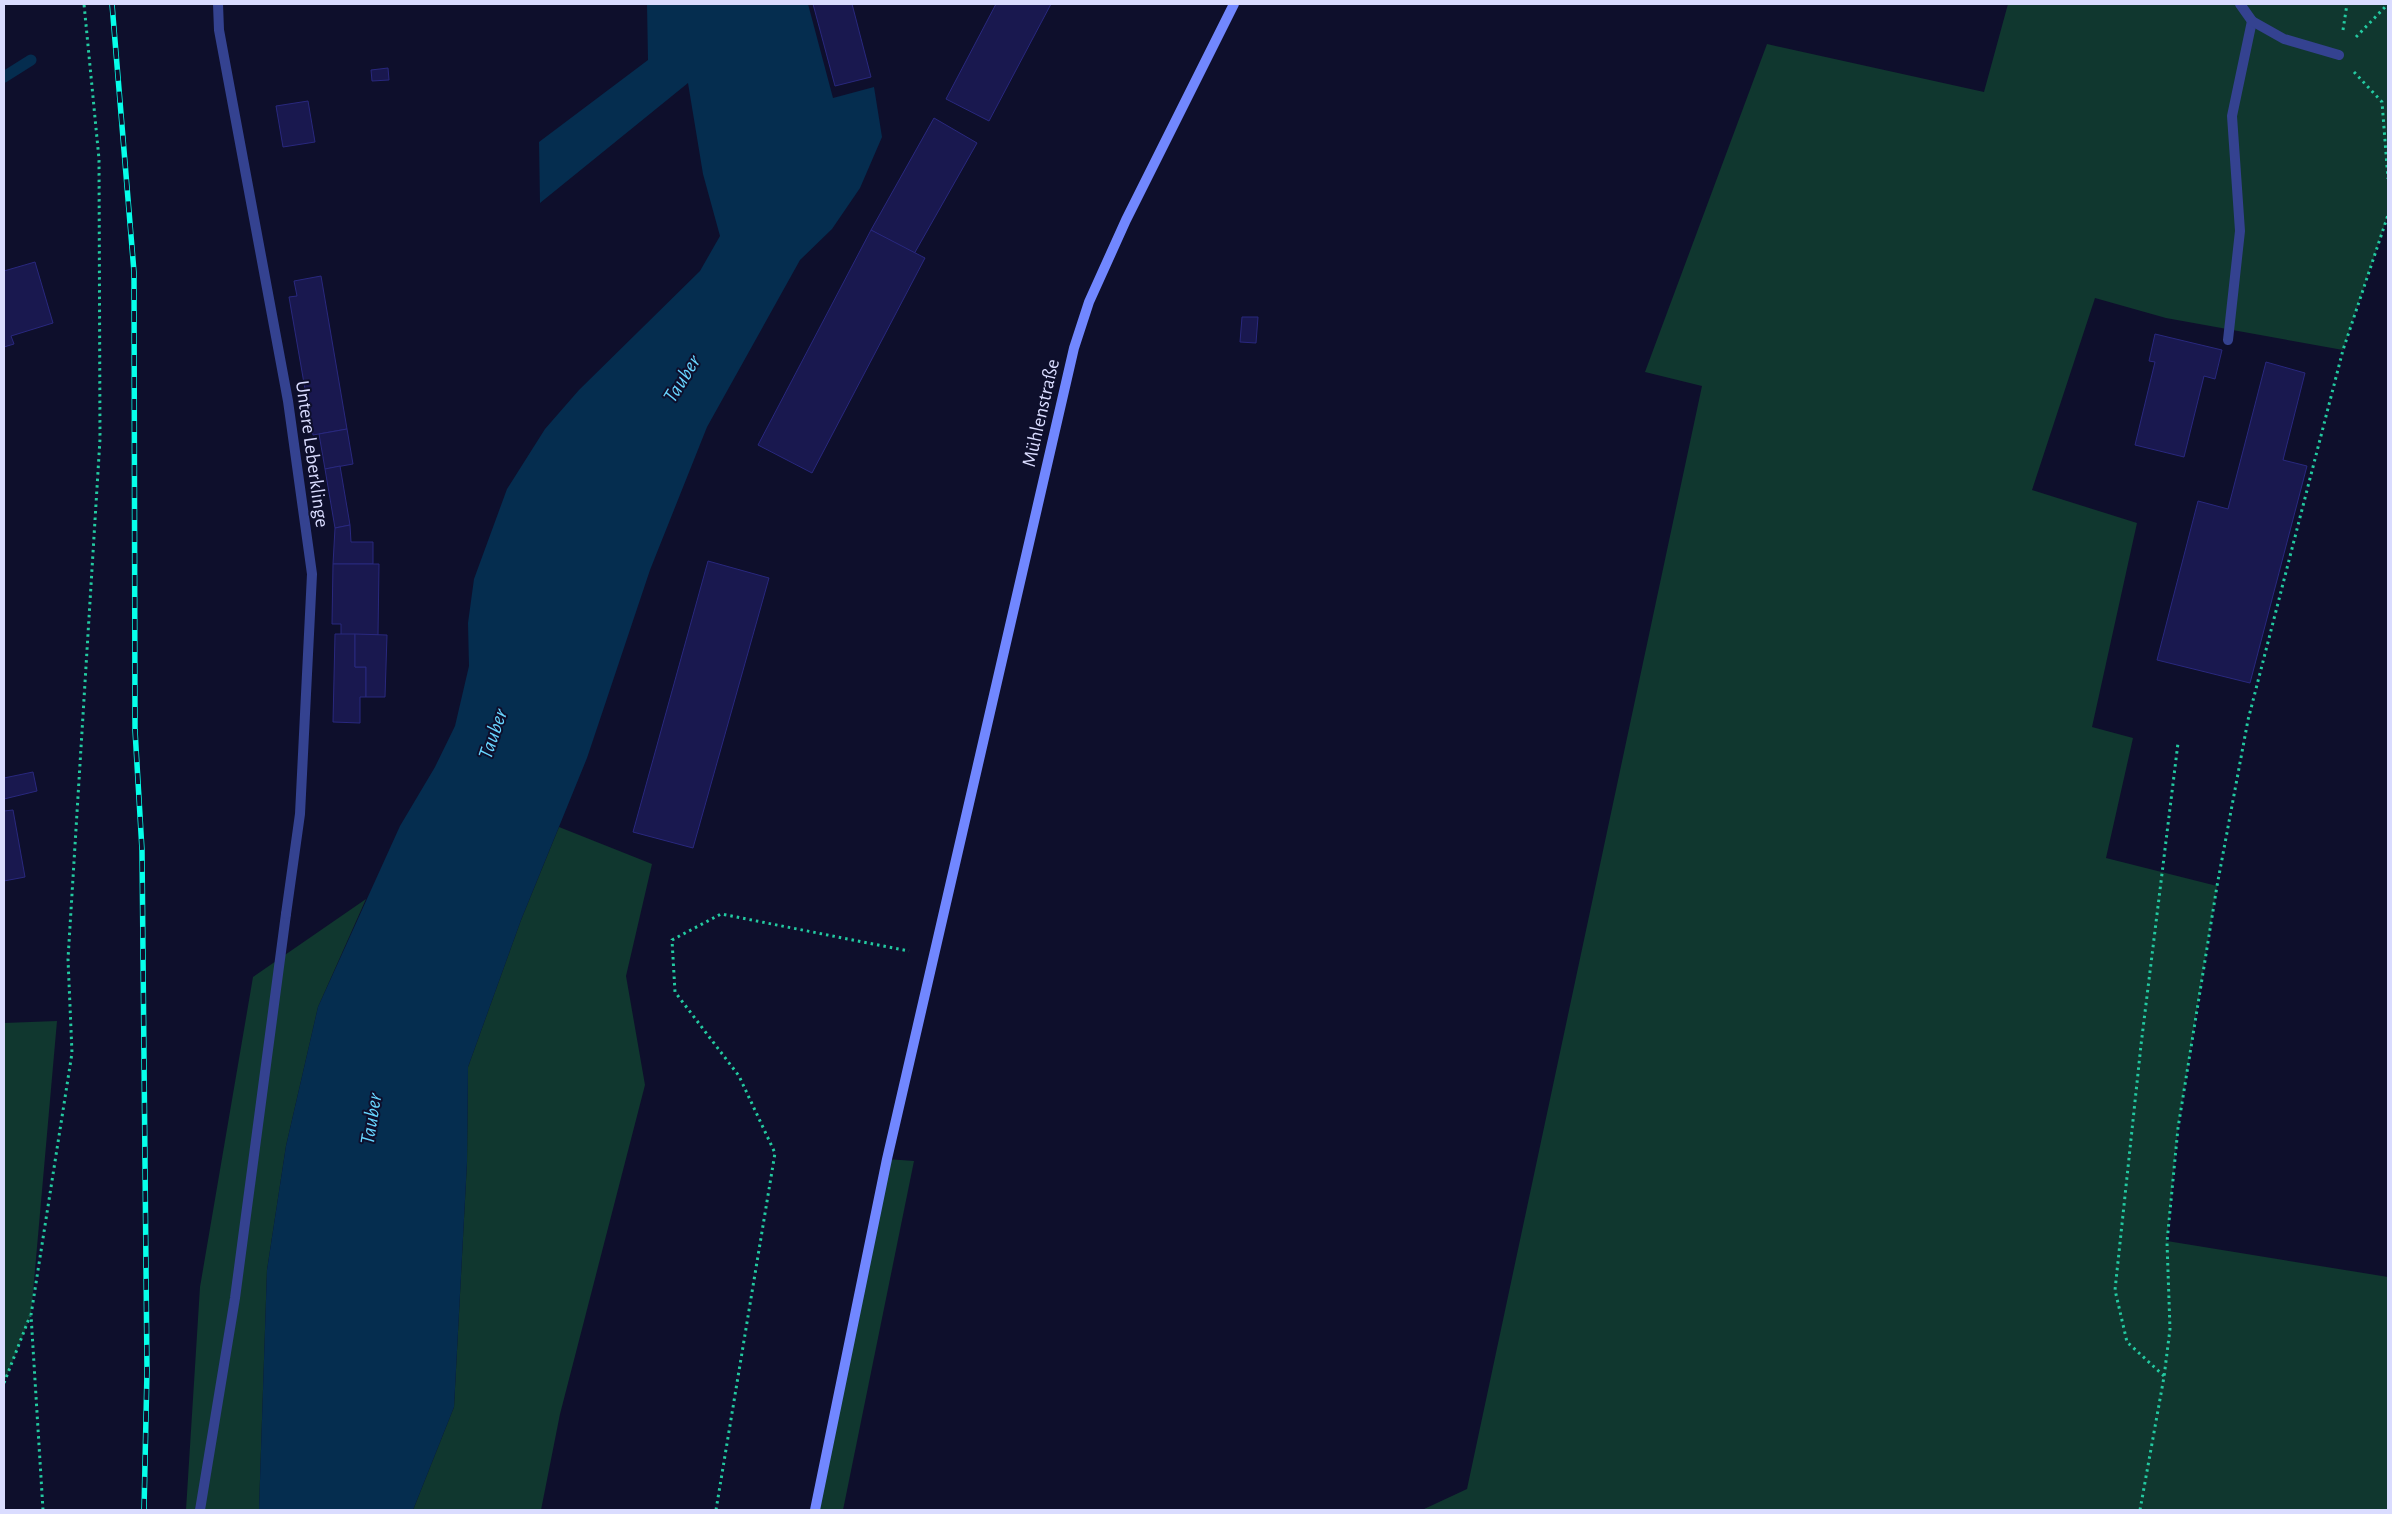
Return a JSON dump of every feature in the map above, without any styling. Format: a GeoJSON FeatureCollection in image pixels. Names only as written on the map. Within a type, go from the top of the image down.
{"type":"FeatureCollection","features":[{"type":"Feature","properties":{"kind":"main road","name":"Mühlenstraße"},"geometry":{"type":"LineString","coordinates":[[815,1510],[887,1159],[1070,367],[1089,302],[1126,220],[1234,4]]}},
{"type":"Feature","properties":{"kind":"street","name":"Untere Leberklinge"},"geometry":{"type":"LineString","coordinates":[[200,1510],[235,1298],[300,814],[312,574],[288,401],[220,30],[218,4]]}},
{"type":"Feature","properties":{"kind":"street"},"geometry":{"type":"LineString","coordinates":[[2240,4],[2252,21],[2284,39],[2339,55]]}},
{"type":"Feature","properties":{"kind":"street"},"geometry":{"type":"LineString","coordinates":[[2228,340],[2240,231],[2232,116],[2252,21]]}},
{"type":"Feature","properties":{"kind":"path"},"geometry":{"type":"LineString","coordinates":[[4,1383],[30,1315],[72,1053],[68,958],[100,439],[99,159],[84,4]]}},
{"type":"Feature","properties":{"kind":"path"},"geometry":{"type":"LineString","coordinates":[[2388,4],[2339,55],[2382,102],[2388,179]]}},
{"type":"Feature","properties":{"kind":"path"},"geometry":{"type":"LineString","coordinates":[[2140,1510],[2164,1377],[2170,1329],[2167,1242],[2178,1128],[2217,886],[2248,720],[2343,350],[2388,215]]}},
{"type":"Feature","properties":{"kind":"path"},"geometry":{"type":"LineString","coordinates":[[2164,1377],[2127,1342],[2115,1290],[2140,1055],[2178,743]]}},
{"type":"Feature","properties":{"kind":"path"},"geometry":{"type":"LineString","coordinates":[[716,1510],[775,1153],[739,1076],[675,992],[672,940],[721,914],[933,956]]}},
{"type":"Feature","properties":{"kind":"path"},"geometry":{"type":"LineString","coordinates":[[30,1315],[43,1510]]}},
{"type":"Feature","properties":{"kind":"green space"},"geometry":{"type":"Polygon","coordinates":[[[2008,4],[2388,4],[2388,215],[2343,350],[2166,318],[2095,298],[2032,490],[2137,523],[2092,727],[2133,738],[2106,858],[2217,886],[2178,1128],[2167,1241],[2388,1277],[2388,1510],[1422,1510],[1467,1489],[1702,386],[1645,372],[1767,44],[1984,92],[2008,4]]]}},
{"type":"Feature","properties":{"kind":"green space"},"geometry":{"type":"Polygon","coordinates":[[[559,827],[652,864],[626,976],[645,1085],[560,1414],[541,1510],[413,1510],[454,1407],[467,1162],[468,1067],[521,920],[559,827]]]}},
{"type":"Feature","properties":{"kind":"green space"},"geometry":{"type":"Polygon","coordinates":[[[366,899],[318,1007],[286,1146],[267,1270],[259,1510],[186,1510],[200,1287],[253,977],[366,899]]]}},
{"type":"Feature","properties":{"kind":"green space"},"geometry":{"type":"Polygon","coordinates":[[[57,1021],[31,1315],[4,1383],[4,1023],[57,1021]]]}},
{"type":"Feature","properties":{"kind":"green space"},"geometry":{"type":"Polygon","coordinates":[[[887,1159],[914,1161],[843,1510],[815,1510],[887,1159]]]}},
{"type":"Feature","properties":{"kind":"water","name":"Tauber"},"geometry":{"type":"Polygon","coordinates":[[[647,4],[808,4],[833,98],[874,87],[882,137],[860,188],[832,229],[800,260],[707,427],[650,570],[587,758],[521,920],[468,1067],[467,1162],[454,1407],[413,1510],[259,1510],[267,1270],[286,1146],[318,1007],[400,826],[435,767],[455,726],[469,666],[468,623],[474,579],[507,489],[545,429],[579,390],[700,271],[720,236],[703,174],[688,83],[540,203],[539,142],[648,60],[647,4]]]}},
{"type":"Feature","properties":{"kind":"building"},"geometry":{"type":"Polygon","coordinates":[[[813,4],[852,4],[871,77],[835,86],[813,4]]]}},
{"type":"Feature","properties":{"kind":"building"},"geometry":{"type":"Polygon","coordinates":[[[996,4],[1051,4],[989,121],[946,99],[996,4]]]}},
{"type":"Feature","properties":{"kind":"building"},"geometry":{"type":"Polygon","coordinates":[[[388,68],[389,80],[372,81],[371,70],[388,68]]]}},
{"type":"Feature","properties":{"kind":"building"},"geometry":{"type":"Polygon","coordinates":[[[308,101],[315,142],[283,147],[276,106],[308,101]]]}},
{"type":"Feature","properties":{"kind":"building"},"geometry":{"type":"Polygon","coordinates":[[[934,118],[977,143],[914,254],[871,230],[934,118]]]}},
{"type":"Feature","properties":{"kind":"building"},"geometry":{"type":"Polygon","coordinates":[[[871,230],[925,258],[812,473],[758,445],[871,230]]]}},
{"type":"Feature","properties":{"kind":"building"},"geometry":{"type":"Polygon","coordinates":[[[35,262],[53,323],[11,336],[14,344],[4,347],[4,271],[35,262]]]}},
{"type":"Feature","properties":{"kind":"building"},"geometry":{"type":"Polygon","coordinates":[[[321,276],[347,429],[313,435],[289,297],[297,296],[294,281],[321,276]]]}},
{"type":"Feature","properties":{"kind":"building"},"geometry":{"type":"Polygon","coordinates":[[[1242,317],[1258,317],[1256,343],[1240,342],[1242,317]]]}},
{"type":"Feature","properties":{"kind":"building"},"geometry":{"type":"Polygon","coordinates":[[[2155,334],[2222,350],[2215,379],[2204,376],[2184,457],[2135,445],[2155,362],[2149,361],[2155,334]]]}},
{"type":"Feature","properties":{"kind":"building"},"geometry":{"type":"Polygon","coordinates":[[[2266,362],[2305,373],[2283,460],[2307,466],[2250,683],[2157,660],[2198,501],[2228,509],[2266,362]]]}},
{"type":"Feature","properties":{"kind":"building"},"geometry":{"type":"Polygon","coordinates":[[[347,429],[353,464],[325,469],[319,434],[347,429]]]}},
{"type":"Feature","properties":{"kind":"building"},"geometry":{"type":"Polygon","coordinates":[[[340,466],[350,525],[335,528],[325,469],[340,466]]]}},
{"type":"Feature","properties":{"kind":"building"},"geometry":{"type":"Polygon","coordinates":[[[350,525],[351,542],[373,542],[373,564],[333,564],[335,528],[350,525]]]}},
{"type":"Feature","properties":{"kind":"building"},"geometry":{"type":"Polygon","coordinates":[[[708,561],[769,578],[693,848],[633,832],[708,561]]]}},
{"type":"Feature","properties":{"kind":"building"},"geometry":{"type":"Polygon","coordinates":[[[333,564],[379,564],[378,635],[341,635],[341,624],[332,624],[333,564]]]}},
{"type":"Feature","properties":{"kind":"building"},"geometry":{"type":"Polygon","coordinates":[[[335,634],[355,634],[355,667],[366,667],[366,697],[360,697],[360,723],[333,722],[335,634]]]}},
{"type":"Feature","properties":{"kind":"building"},"geometry":{"type":"Polygon","coordinates":[[[355,634],[387,635],[385,697],[366,697],[366,667],[355,667],[355,634]]]}},
{"type":"Feature","properties":{"kind":"building"},"geometry":{"type":"Polygon","coordinates":[[[33,772],[37,791],[4,799],[4,778],[33,772]]]}},
{"type":"Feature","properties":{"kind":"building"},"geometry":{"type":"Polygon","coordinates":[[[13,810],[25,877],[4,881],[4,811],[13,810]]]}},
{"type":"Feature","properties":{"kind":"waterway"},"geometry":{"type":"LineString","coordinates":[[4,77],[31,60]]}},
{"type":"Feature","properties":{"kind":"railway"},"geometry":{"type":"LineString","coordinates":[[112,4],[134,272],[135,730],[142,850],[147,1371],[144,1510]]}}]}
